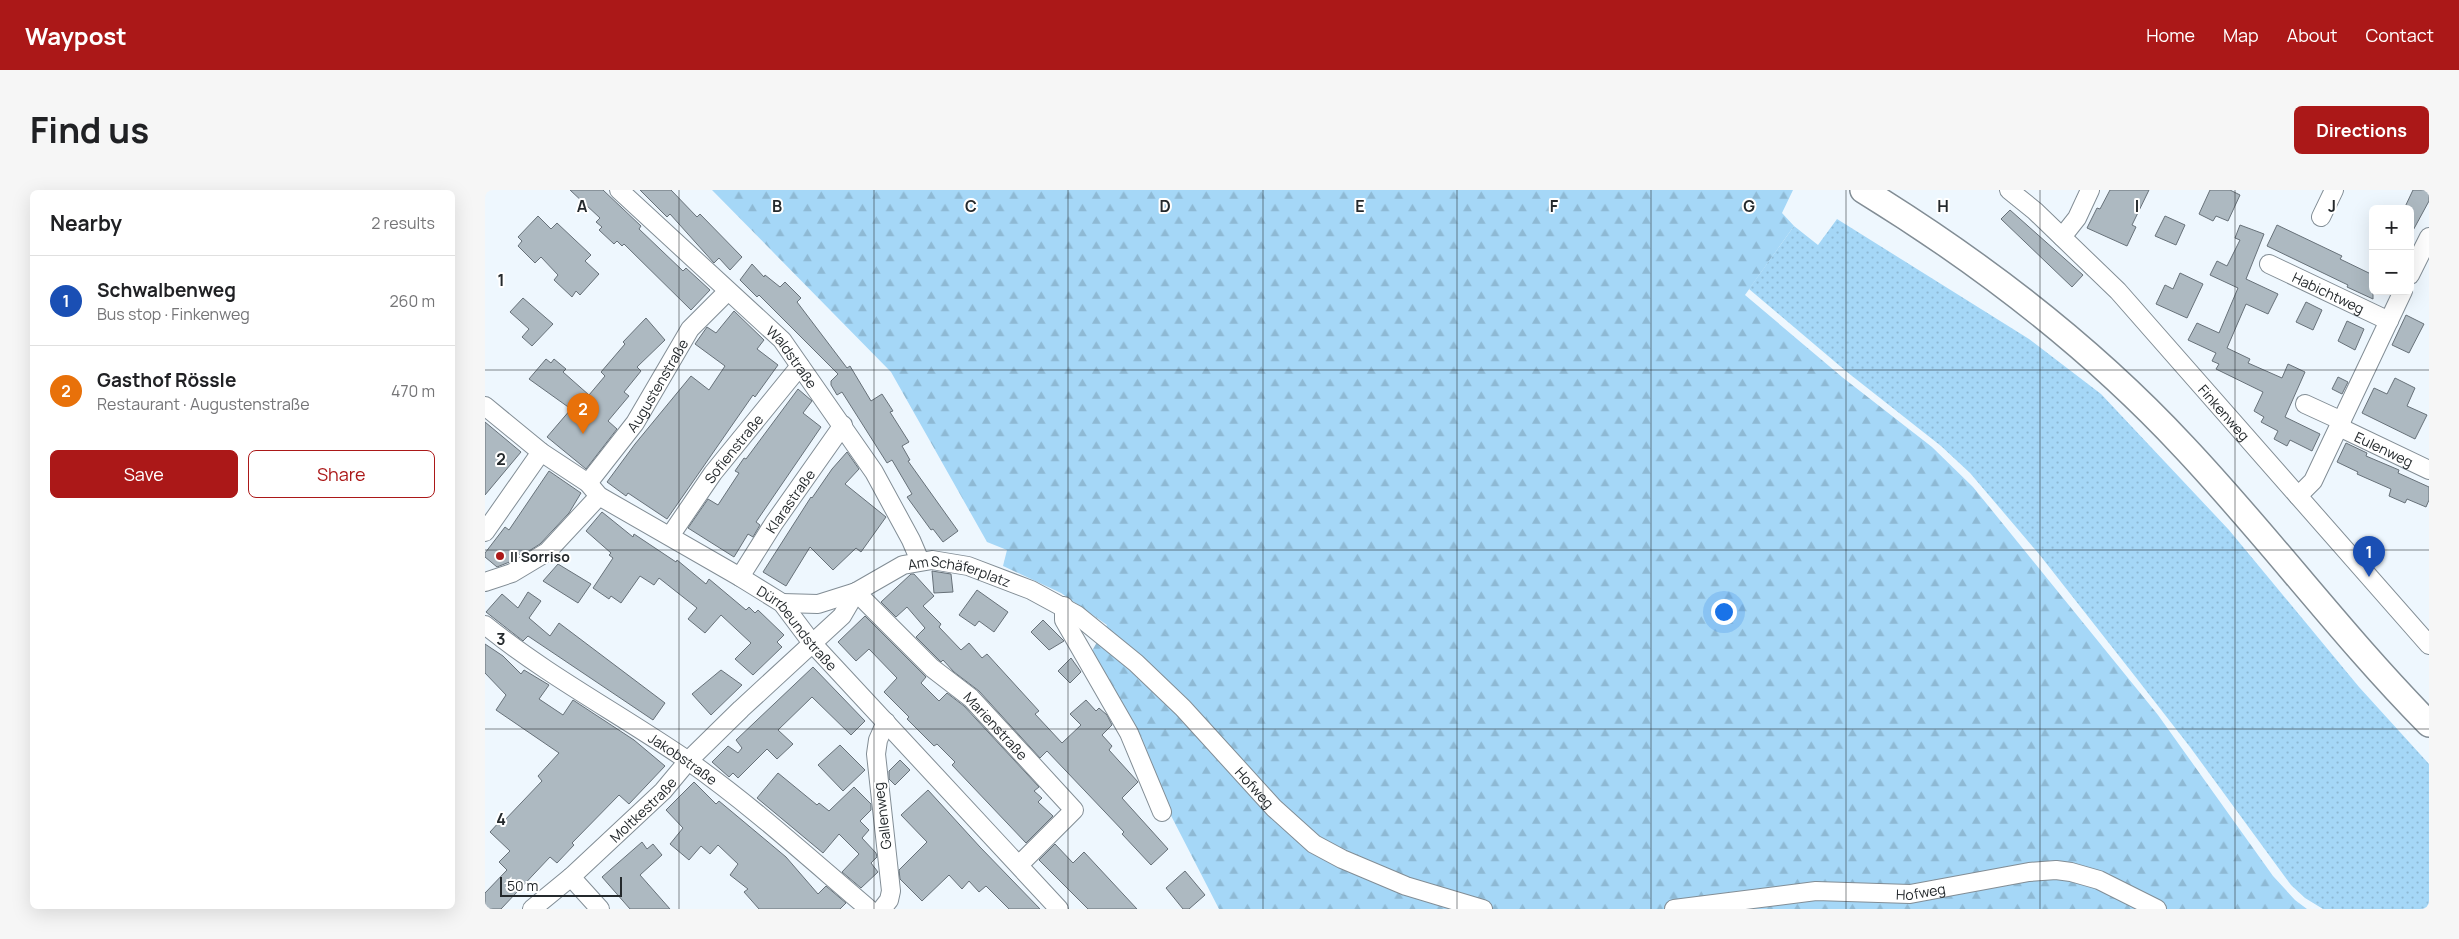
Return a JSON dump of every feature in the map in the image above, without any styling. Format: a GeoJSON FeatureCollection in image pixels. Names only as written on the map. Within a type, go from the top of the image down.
{"type":"FeatureCollection","features":[{"type":"Feature","properties":{"kind":"main road"},"geometry":{"type":"LineString","coordinates":[[1863,190],[1991,276],[2076,343],[2119,382],[2217,482],[2362,653],[2429,724]]}},
{"type":"Feature","properties":{"kind":"street","name":"Waldstraße"},"geometry":{"type":"LineString","coordinates":[[619,190],[776,333],[843,425],[874,472],[911,540],[919,561]]}},
{"type":"Feature","properties":{"kind":"street","name":"Finkenweg"},"geometry":{"type":"LineString","coordinates":[[2009,190],[2062,237],[2118,291],[2429,645]]}},
{"type":"Feature","properties":{"kind":"street"},"geometry":{"type":"LineString","coordinates":[[2062,237],[2077,218],[2090,190]]}},
{"type":"Feature","properties":{"kind":"street"},"geometry":{"type":"LineString","coordinates":[[2321,217],[2334,190]]}},
{"type":"Feature","properties":{"kind":"street"},"geometry":{"type":"LineString","coordinates":[[2414,267],[2429,237]]}},
{"type":"Feature","properties":{"kind":"street","name":"Habichtweg"},"geometry":{"type":"LineString","coordinates":[[2269,264],[2389,321]]}},
{"type":"Feature","properties":{"kind":"street","name":"Augustenstraße"},"geometry":{"type":"LineString","coordinates":[[485,582],[519,569],[547,552],[593,490],[690,329],[729,291]]}},
{"type":"Feature","properties":{"kind":"street"},"geometry":{"type":"LineString","coordinates":[[2298,496],[2313,481],[2401,295]]}},
{"type":"Feature","properties":{"kind":"street","name":"Sofienstraße"},"geometry":{"type":"LineString","coordinates":[[670,536],[713,473],[800,366]]}},
{"type":"Feature","properties":{"kind":"street","name":"Eulenweg"},"geometry":{"type":"LineString","coordinates":[[2305,404],[2429,470]]}},
{"type":"Feature","properties":{"kind":"street","name":"Dürrbeundstraße"},"geometry":{"type":"LineString","coordinates":[[485,406],[541,452],[593,490],[782,603],[812,643],[1059,909]]}},
{"type":"Feature","properties":{"kind":"street","name":"Klarastraße"},"geometry":{"type":"LineString","coordinates":[[740,577],[774,523],[843,425]]}},
{"type":"Feature","properties":{"kind":"street"},"geometry":{"type":"LineString","coordinates":[[485,532],[541,452]]}},
{"type":"Feature","properties":{"kind":"street","name":"Am Schäferplatz"},"geometry":{"type":"LineString","coordinates":[[782,603],[818,604],[856,592],[893,569],[919,561],[944,560],[968,566],[1031,590],[1064,606]]}},
{"type":"Feature","properties":{"kind":"street","name":"Am Schäferplatz"},"geometry":{"type":"LineString","coordinates":[[812,643],[842,616],[856,592]]}},
{"type":"Feature","properties":{"kind":"street","name":"Marienstraße"},"geometry":{"type":"LineString","coordinates":[[856,592],[932,668],[971,698],[1074,810],[1019,865]]}},
{"type":"Feature","properties":{"kind":"street"},"geometry":{"type":"LineString","coordinates":[[1064,606],[1063,618],[1129,733],[1162,812]]}},
{"type":"Feature","properties":{"kind":"street","name":"Hofweg"},"geometry":{"type":"LineString","coordinates":[[1064,606],[1102,634],[1167,692],[1274,808],[1314,844],[1342,859],[1407,886],[1483,909]]}},
{"type":"Feature","properties":{"kind":"street","name":"Jakobstraße"},"geometry":{"type":"LineString","coordinates":[[485,625],[521,653],[688,761],[817,864],[869,909]]}},
{"type":"Feature","properties":{"kind":"street","name":"Moltkestraße"},"geometry":{"type":"LineString","coordinates":[[532,909],[571,877],[663,791],[688,761],[812,643]]}},
{"type":"Feature","properties":{"kind":"street","name":"Gallenweg"},"geometry":{"type":"LineString","coordinates":[[882,909],[889,900],[891,890],[876,754],[878,740],[886,722]]}},
{"type":"Feature","properties":{"kind":"street","name":"Hofweg"},"geometry":{"type":"LineString","coordinates":[[1674,909],[1815,890],[1910,894],[2029,872],[2057,870],[2099,880],[2157,909]]}},
{"type":"Feature","properties":{"kind":"street"},"geometry":{"type":"LineString","coordinates":[[571,877],[600,909]]}},
{"type":"Feature","properties":{"kind":"green space"},"geometry":{"type":"Polygon","coordinates":[[[712,190],[1793,190],[1782,213],[1794,226],[1745,295],[1842,377],[1932,447],[1973,487],[2158,715],[2273,876],[2295,900],[2307,909],[1219,909],[1089,656],[1107,625],[1061,593],[1003,566],[1007,550],[987,542],[891,372],[712,190]]]}},
{"type":"Feature","properties":{"kind":"green space"},"geometry":{"type":"Polygon","coordinates":[[[1837,219],[2029,339],[2101,394],[2229,530],[2359,687],[2429,764],[2429,909],[2323,909],[2305,898],[2291,885],[2190,747],[2039,554],[1970,473],[1941,446],[1847,372],[1749,289],[1794,226],[1818,245],[1837,219]]]}},
{"type":"Feature","properties":{"kind":"building"},"geometry":{"type":"Polygon","coordinates":[[[570,190],[603,190],[641,226],[639,229],[683,271],[686,268],[710,290],[691,310],[624,244],[622,246],[617,241],[614,244],[599,230],[602,227],[596,222],[600,218],[570,190]]]}},
{"type":"Feature","properties":{"kind":"building"},"geometry":{"type":"Polygon","coordinates":[[[640,190],[671,190],[697,217],[700,214],[742,257],[730,270],[719,258],[714,263],[670,214],[667,217],[640,190]]]}},
{"type":"Feature","properties":{"kind":"building"},"geometry":{"type":"Polygon","coordinates":[[[2110,190],[2149,190],[2132,225],[2136,227],[2127,246],[2087,228],[2097,208],[2100,209],[2110,190]]]}},
{"type":"Feature","properties":{"kind":"building"},"geometry":{"type":"Polygon","coordinates":[[[2210,190],[2230,190],[2240,195],[2228,221],[2216,216],[2213,221],[2199,214],[2210,190]]]}},
{"type":"Feature","properties":{"kind":"building"},"geometry":{"type":"Polygon","coordinates":[[[2413,190],[2429,190],[2429,201],[2414,229],[2414,205],[2406,205],[2413,190]]]}},
{"type":"Feature","properties":{"kind":"building"},"geometry":{"type":"Polygon","coordinates":[[[2010,210],[2083,275],[2072,287],[2001,219],[2010,210]]]}},
{"type":"Feature","properties":{"kind":"building"},"geometry":{"type":"Polygon","coordinates":[[[538,216],[551,229],[557,223],[591,255],[585,261],[599,274],[580,295],[576,291],[572,297],[554,280],[558,275],[541,257],[535,263],[518,246],[522,241],[518,237],[538,216]]]}},
{"type":"Feature","properties":{"kind":"building"},"geometry":{"type":"Polygon","coordinates":[[[2165,216],[2185,225],[2176,245],[2155,236],[2165,216]]]}},
{"type":"Feature","properties":{"kind":"building"},"geometry":{"type":"Polygon","coordinates":[[[2240,225],[2264,234],[2246,279],[2278,294],[2268,314],[2246,304],[2227,348],[2250,359],[2248,363],[2282,378],[2288,364],[2305,372],[2285,417],[2320,434],[2312,451],[2290,440],[2287,446],[2274,439],[2278,431],[2261,422],[2264,417],[2254,411],[2263,392],[2216,369],[2219,364],[2212,361],[2216,353],[2188,340],[2197,323],[2219,333],[2238,288],[2210,275],[2217,261],[2227,266],[2240,240],[2235,238],[2240,225]]]}},
{"type":"Feature","properties":{"kind":"building"},"geometry":{"type":"Polygon","coordinates":[[[2277,225],[2342,256],[2340,259],[2369,273],[2369,295],[2373,295],[2373,299],[2347,287],[2348,285],[2267,246],[2277,225]]]}},
{"type":"Feature","properties":{"kind":"building"},"geometry":{"type":"Polygon","coordinates":[[[752,264],[764,277],[765,275],[780,287],[785,282],[801,298],[797,302],[847,368],[850,366],[871,401],[882,394],[893,411],[890,412],[909,442],[902,446],[910,460],[908,461],[958,531],[943,542],[933,529],[931,530],[907,497],[912,494],[892,460],[887,463],[842,392],[837,395],[831,385],[831,381],[838,374],[759,295],[757,297],[740,280],[752,264]]]}},
{"type":"Feature","properties":{"kind":"building"},"geometry":{"type":"Polygon","coordinates":[[[2180,273],[2203,284],[2187,318],[2156,304],[2165,285],[2173,289],[2180,273]]]}},
{"type":"Feature","properties":{"kind":"building"},"geometry":{"type":"Polygon","coordinates":[[[523,298],[553,324],[532,346],[522,337],[529,329],[510,312],[523,298]]]}},
{"type":"Feature","properties":{"kind":"building"},"geometry":{"type":"Polygon","coordinates":[[[2306,302],[2322,310],[2313,330],[2296,322],[2306,302]]]}},
{"type":"Feature","properties":{"kind":"building"},"geometry":{"type":"Polygon","coordinates":[[[734,311],[764,340],[757,349],[778,365],[755,397],[753,395],[667,519],[628,493],[626,496],[607,482],[635,444],[691,376],[709,390],[725,366],[695,344],[707,327],[716,333],[734,311]]]}},
{"type":"Feature","properties":{"kind":"building"},"geometry":{"type":"Polygon","coordinates":[[[2406,315],[2424,324],[2409,353],[2392,345],[2406,315]]]}},
{"type":"Feature","properties":{"kind":"building"},"geometry":{"type":"Polygon","coordinates":[[[646,318],[665,340],[637,367],[641,371],[624,392],[629,396],[608,421],[617,429],[586,469],[547,437],[571,409],[529,379],[546,359],[551,363],[554,359],[566,369],[563,372],[589,395],[605,376],[601,372],[625,344],[623,342],[646,318]]]}},
{"type":"Feature","properties":{"kind":"building"},"geometry":{"type":"Polygon","coordinates":[[[2347,321],[2364,329],[2355,350],[2338,341],[2347,321]]]}},
{"type":"Feature","properties":{"kind":"building"},"geometry":{"type":"Polygon","coordinates":[[[2338,377],[2348,382],[2342,394],[2332,389],[2338,377]]]}},
{"type":"Feature","properties":{"kind":"building"},"geometry":{"type":"Polygon","coordinates":[[[2395,378],[2415,388],[2407,406],[2427,415],[2415,439],[2362,413],[2374,388],[2387,394],[2395,378]]]}},
{"type":"Feature","properties":{"kind":"building"},"geometry":{"type":"Polygon","coordinates":[[[798,389],[812,401],[803,413],[821,427],[756,522],[760,525],[753,537],[748,534],[734,557],[688,528],[708,499],[718,505],[739,473],[735,471],[798,389]]]}},
{"type":"Feature","properties":{"kind":"building"},"geometry":{"type":"Polygon","coordinates":[[[485,422],[521,452],[485,495],[485,422]]]}},
{"type":"Feature","properties":{"kind":"building"},"geometry":{"type":"Polygon","coordinates":[[[2346,443],[2367,453],[2366,456],[2399,470],[2398,473],[2429,487],[2429,500],[2426,507],[2407,499],[2405,503],[2389,496],[2391,489],[2357,474],[2358,472],[2337,462],[2346,443]]]}},
{"type":"Feature","properties":{"kind":"building"},"geometry":{"type":"Polygon","coordinates":[[[847,452],[859,469],[845,484],[886,517],[861,552],[856,548],[833,570],[810,547],[786,586],[763,572],[811,497],[847,452]]]}},
{"type":"Feature","properties":{"kind":"building"},"geometry":{"type":"Polygon","coordinates":[[[549,471],[581,493],[569,513],[540,544],[521,556],[518,553],[512,561],[497,567],[485,557],[485,553],[505,527],[509,530],[549,471]]]}},
{"type":"Feature","properties":{"kind":"building"},"geometry":{"type":"Polygon","coordinates":[[[602,512],[633,537],[634,534],[676,562],[677,560],[706,584],[709,579],[746,610],[749,607],[755,613],[758,610],[784,635],[777,642],[782,647],[753,675],[735,659],[751,643],[721,615],[705,633],[688,619],[697,608],[659,578],[654,585],[640,576],[621,603],[611,596],[609,599],[593,588],[613,558],[609,555],[611,553],[586,531],[602,512]]]}},
{"type":"Feature","properties":{"kind":"building"},"geometry":{"type":"Polygon","coordinates":[[[558,564],[591,584],[578,603],[543,581],[558,564]]]}},
{"type":"Feature","properties":{"kind":"building"},"geometry":{"type":"Polygon","coordinates":[[[932,571],[951,574],[953,592],[934,593],[932,571]]]}},
{"type":"Feature","properties":{"kind":"building"},"geometry":{"type":"Polygon","coordinates":[[[911,574],[914,574],[934,596],[923,606],[941,624],[939,627],[961,650],[969,643],[982,658],[987,654],[1039,711],[1035,714],[1062,743],[1081,725],[1070,714],[1086,700],[1096,711],[1099,708],[1107,715],[1112,725],[1102,735],[1112,746],[1109,750],[1138,782],[1122,798],[1168,849],[1151,865],[1122,834],[1124,832],[1047,751],[1040,758],[979,691],[954,672],[943,660],[941,662],[916,637],[925,628],[907,607],[896,617],[881,602],[911,574]]]}},
{"type":"Feature","properties":{"kind":"building"},"geometry":{"type":"Polygon","coordinates":[[[977,590],[1008,612],[994,632],[979,621],[975,626],[959,615],[977,590]]]}},
{"type":"Feature","properties":{"kind":"building"},"geometry":{"type":"Polygon","coordinates":[[[528,592],[541,601],[529,618],[550,636],[559,623],[665,703],[653,720],[528,636],[523,641],[486,612],[502,594],[518,608],[528,592]]]}},
{"type":"Feature","properties":{"kind":"building"},"geometry":{"type":"Polygon","coordinates":[[[865,616],[926,677],[921,683],[939,701],[947,693],[964,706],[1039,787],[1034,791],[1042,798],[1038,802],[1053,816],[1026,843],[952,765],[955,762],[937,744],[934,746],[884,692],[897,678],[869,649],[856,661],[838,642],[865,616]]]}},
{"type":"Feature","properties":{"kind":"building"},"geometry":{"type":"Polygon","coordinates":[[[1043,620],[1064,641],[1049,650],[1031,632],[1043,620]]]}},
{"type":"Feature","properties":{"kind":"building"},"geometry":{"type":"Polygon","coordinates":[[[485,644],[503,656],[521,674],[524,670],[549,685],[539,699],[563,715],[573,700],[634,740],[665,766],[629,804],[619,795],[572,843],[574,845],[557,863],[550,857],[501,909],[485,909],[485,893],[507,870],[499,862],[510,851],[490,832],[501,820],[503,822],[542,781],[538,776],[559,753],[496,710],[506,695],[485,673],[485,644]]]}},
{"type":"Feature","properties":{"kind":"building"},"geometry":{"type":"Polygon","coordinates":[[[1071,658],[1081,672],[1070,683],[1058,671],[1071,658]]]}},
{"type":"Feature","properties":{"kind":"building"},"geometry":{"type":"Polygon","coordinates":[[[813,667],[865,721],[851,735],[812,697],[778,730],[793,744],[777,759],[767,749],[738,778],[733,773],[729,777],[712,762],[728,746],[738,753],[742,748],[736,740],[813,667]]]}},
{"type":"Feature","properties":{"kind":"building"},"geometry":{"type":"Polygon","coordinates":[[[721,670],[742,685],[711,715],[692,694],[721,670]]]}},
{"type":"Feature","properties":{"kind":"building"},"geometry":{"type":"Polygon","coordinates":[[[840,745],[865,770],[843,791],[818,765],[840,745]]]}},
{"type":"Feature","properties":{"kind":"building"},"geometry":{"type":"Polygon","coordinates":[[[900,760],[910,770],[895,785],[889,779],[889,771],[900,760]]]}},
{"type":"Feature","properties":{"kind":"building"},"geometry":{"type":"Polygon","coordinates":[[[778,773],[817,805],[819,803],[829,811],[854,787],[871,804],[871,810],[860,821],[869,830],[862,838],[876,853],[877,857],[871,863],[878,872],[861,888],[842,872],[859,854],[839,834],[823,853],[757,798],[778,773]]]}},
{"type":"Feature","properties":{"kind":"building"},"geometry":{"type":"Polygon","coordinates":[[[694,782],[716,804],[719,801],[786,857],[818,894],[826,886],[846,903],[840,909],[759,909],[744,892],[748,889],[730,875],[738,864],[718,845],[710,854],[701,846],[689,860],[670,844],[683,828],[666,810],[694,782]]]}},
{"type":"Feature","properties":{"kind":"building"},"geometry":{"type":"Polygon","coordinates":[[[928,790],[1040,909],[1009,909],[986,886],[979,892],[969,881],[962,889],[949,875],[922,901],[900,879],[899,870],[927,842],[901,815],[928,790]]]}},
{"type":"Feature","properties":{"kind":"building"},"geometry":{"type":"Polygon","coordinates":[[[642,842],[647,849],[653,844],[662,855],[640,875],[670,909],[630,909],[602,877],[642,842]]]}},
{"type":"Feature","properties":{"kind":"building"},"geometry":{"type":"Polygon","coordinates":[[[1055,844],[1073,863],[1084,852],[1137,909],[1088,909],[1039,860],[1055,844]]]}},
{"type":"Feature","properties":{"kind":"building"},"geometry":{"type":"Polygon","coordinates":[[[1185,871],[1205,895],[1189,909],[1183,909],[1166,888],[1185,871]]]}},
{"type":"Feature","properties":{"kind":"place","name":"Gasthof Rössle"},"geometry":{"type":"Point","coordinates":[583,434]}},
{"type":"Feature","properties":{"kind":"place","name":"Il Sorriso"},"geometry":{"type":"Point","coordinates":[500,556]}},
{"type":"Feature","properties":{"kind":"place","name":"Schwalbenweg"},"geometry":{"type":"Point","coordinates":[2369,577]}}]}
